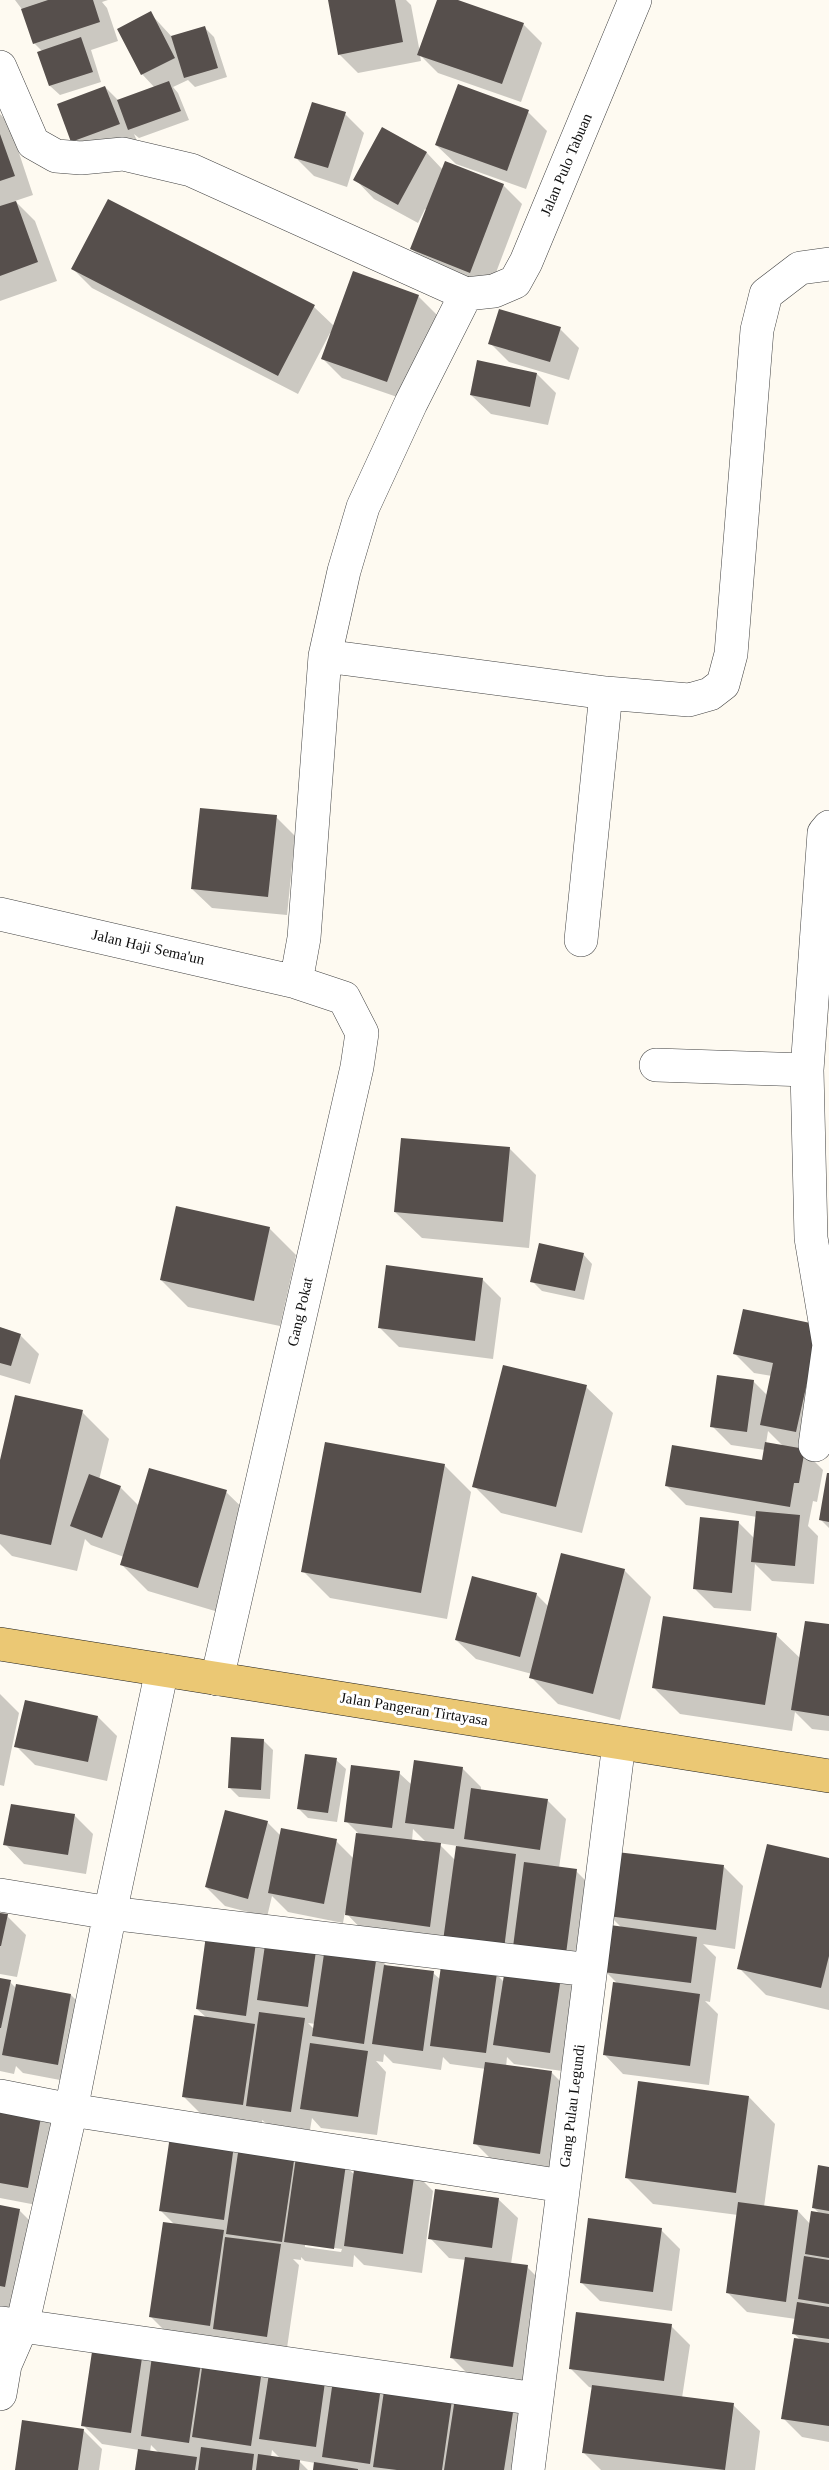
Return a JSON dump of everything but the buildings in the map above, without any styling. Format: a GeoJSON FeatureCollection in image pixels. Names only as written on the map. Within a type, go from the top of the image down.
{"type":"FeatureCollection","features":[{"type":"Feature","properties":{"kind":"main road","name":"Jalan Pangeran Tirtayasa"},"geometry":{"type":"LineString","coordinates":[[0,1644],[829,1776]]}},
{"type":"Feature","properties":{"kind":"street","name":"Jalan Pulo Tabuan"},"geometry":{"type":"LineString","coordinates":[[466,294],[494,291],[515,282],[526,262],[635,0]]}},
{"type":"Feature","properties":{"kind":"street"},"geometry":{"type":"LineString","coordinates":[[2,79],[33,143],[57,156],[81,158],[123,154],[191,170],[466,294],[411,403],[363,507],[344,571],[325,656],[304,938],[296,982]]}},
{"type":"Feature","properties":{"kind":"street"},"geometry":{"type":"LineString","coordinates":[[325,656],[606,693],[689,700],[710,694],[723,684],[731,654],[757,330],[766,294],[800,268],[829,264]]}},
{"type":"Feature","properties":{"kind":"street"},"geometry":{"type":"LineString","coordinates":[[581,940],[606,693]]}},
{"type":"Feature","properties":{"kind":"street"},"geometry":{"type":"LineString","coordinates":[[814,1446],[829,1345],[811,1238],[807,1070],[824,833],[829,827]]}},
{"type":"Feature","properties":{"kind":"street","name":"Jalan Haji Sema'un"},"geometry":{"type":"LineString","coordinates":[[0,914],[296,982]]}},
{"type":"Feature","properties":{"kind":"street","name":"Gang Pokat"},"geometry":{"type":"LineString","coordinates":[[218,1679],[357,1067],[362,1033],[344,998],[296,982]]}},
{"type":"Feature","properties":{"kind":"street"},"geometry":{"type":"LineString","coordinates":[[656,1065],[807,1070]]}},
{"type":"Feature","properties":{"kind":"street"},"geometry":{"type":"LineString","coordinates":[[0,2394],[11,2324],[71,2110],[162,1670]]}},
{"type":"Feature","properties":{"kind":"street","name":"Gang Pulau Legundi"},"geometry":{"type":"LineString","coordinates":[[528,2470],[619,1743]]}},
{"type":"Feature","properties":{"kind":"street"},"geometry":{"type":"LineString","coordinates":[[0,1895],[110,1914],[590,1970]]}},
{"type":"Feature","properties":{"kind":"street"},"geometry":{"type":"LineString","coordinates":[[0,2096],[71,2110],[563,2186]]}},
{"type":"Feature","properties":{"kind":"street"},"geometry":{"type":"LineString","coordinates":[[11,2324],[537,2399]]}}]}
